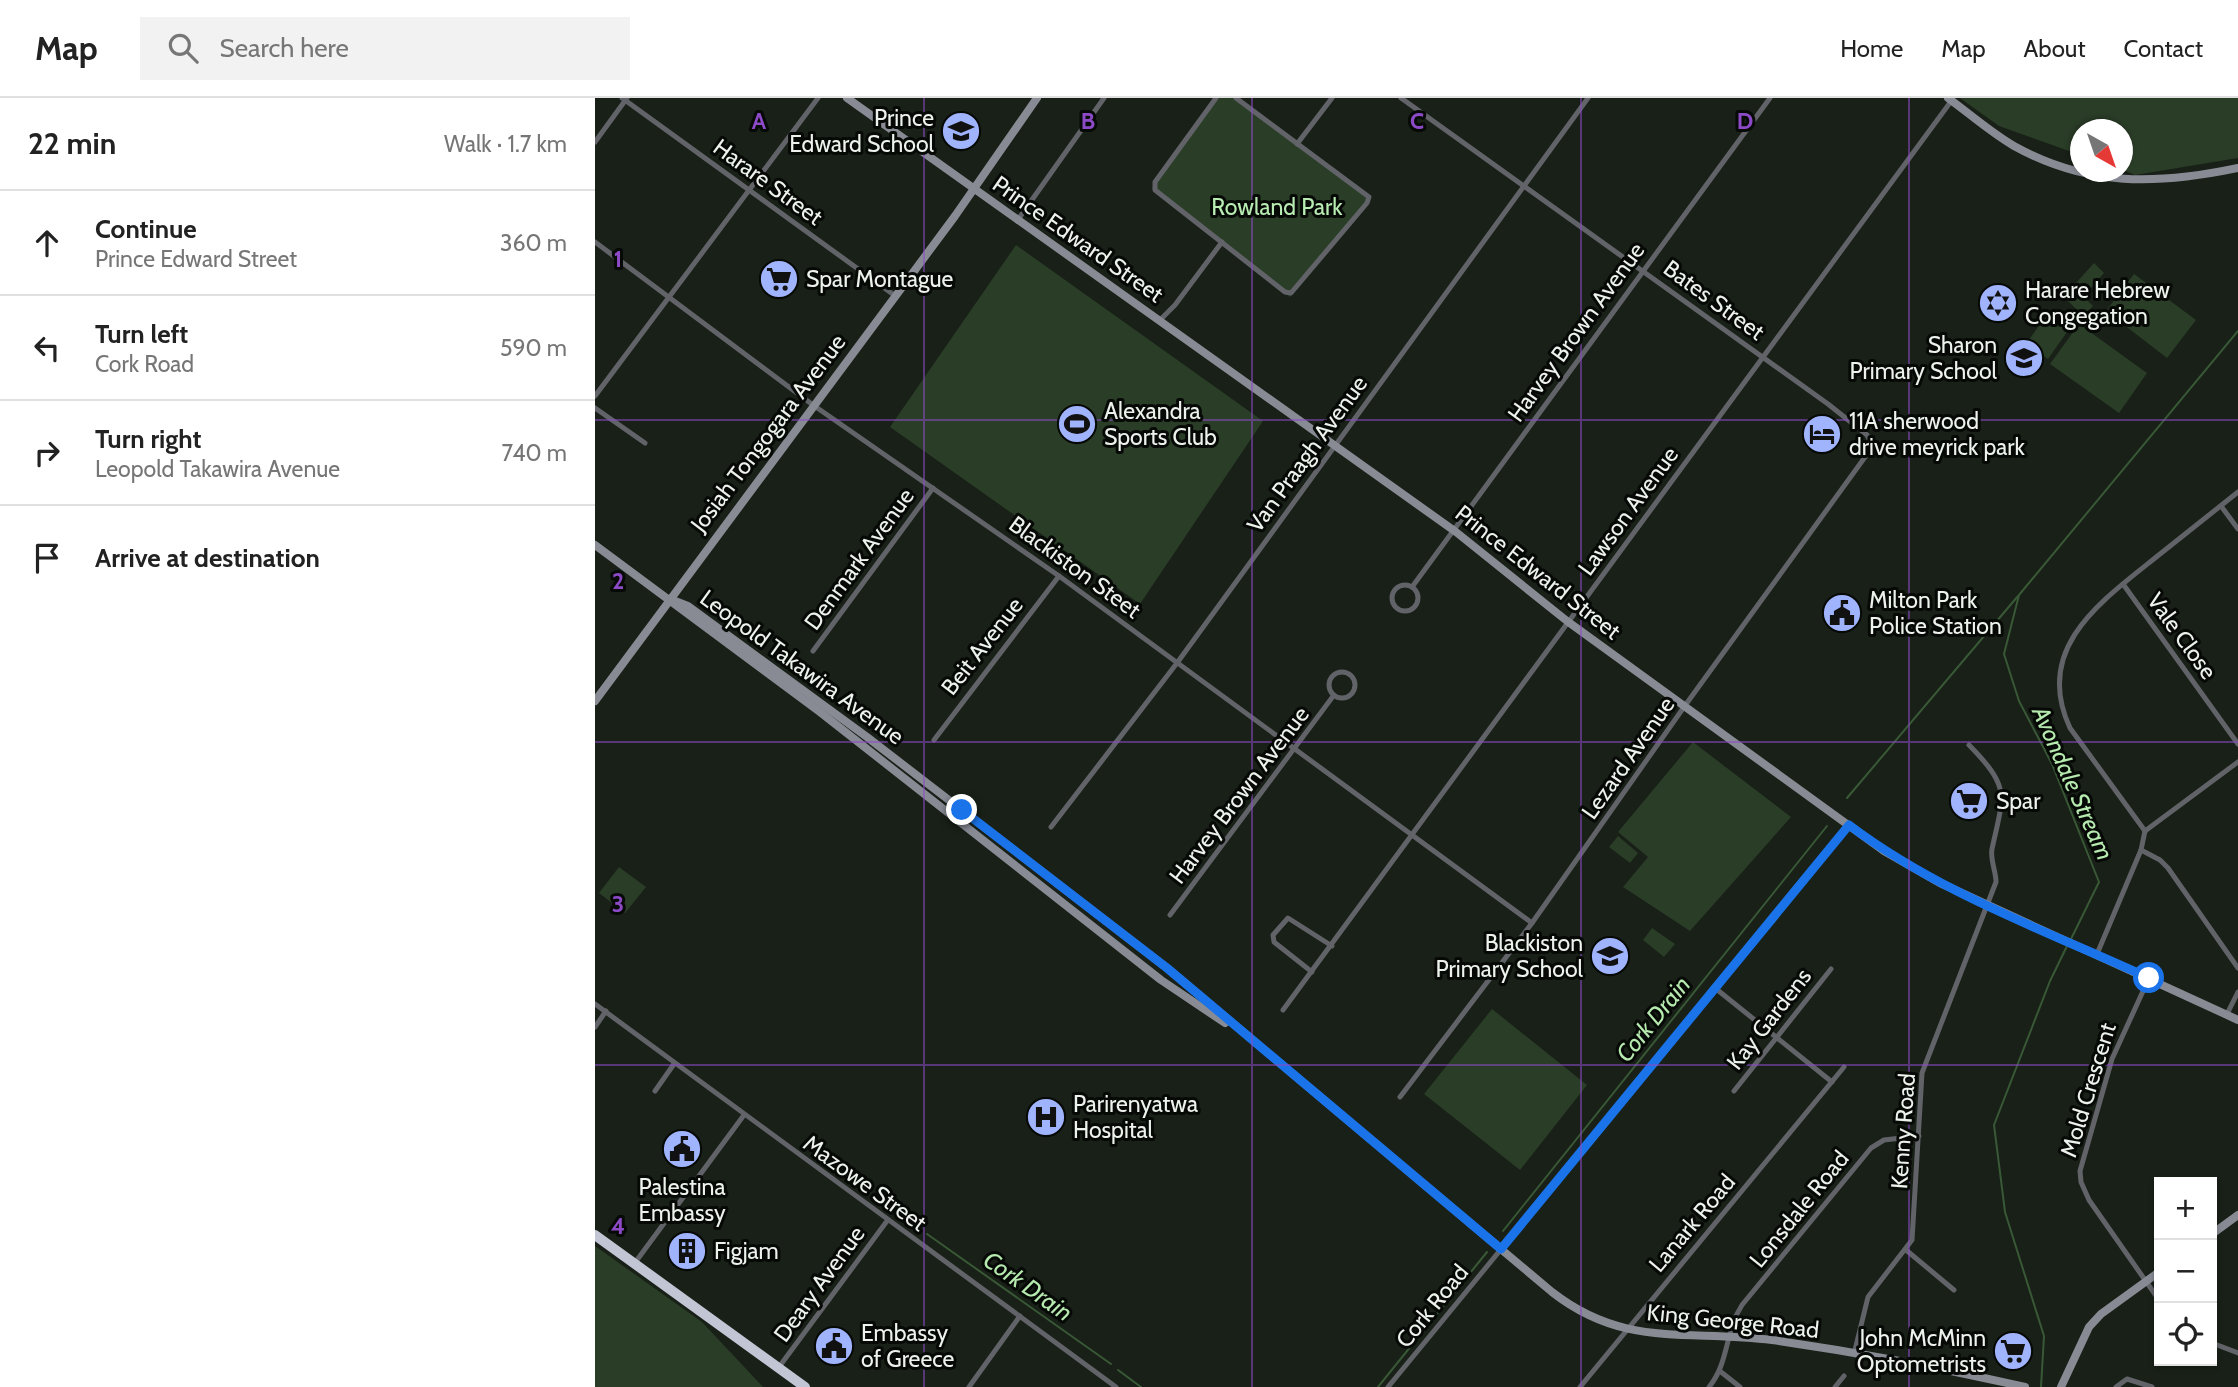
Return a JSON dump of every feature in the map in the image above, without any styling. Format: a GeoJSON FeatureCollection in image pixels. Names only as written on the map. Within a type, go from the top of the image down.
{"type":"FeatureCollection","features":[{"type":"Feature","properties":{"kind":"highway"},"geometry":{"type":"LineString","coordinates":[[595,1235],[805,1387]]}},
{"type":"Feature","properties":{"kind":"main road","name":"Prince Edward Street"},"geometry":{"type":"LineString","coordinates":[[847,98],[1017,221],[1161,319],[1456,532],[1567,621],[1684,707],[1918,871],[2238,1020]]}},
{"type":"Feature","properties":{"kind":"main road","name":"Josiah Tongogara Avenue"},"geometry":{"type":"LineString","coordinates":[[595,701],[1037,98]]}},
{"type":"Feature","properties":{"kind":"main road"},"geometry":{"type":"LineString","coordinates":[[1950,99],[2014,146],[2038,158],[2088,174],[2154,181],[2238,168]]}},
{"type":"Feature","properties":{"kind":"main road"},"geometry":{"type":"LineString","coordinates":[[595,545],[670,599]]}},
{"type":"Feature","properties":{"kind":"main road","name":"Leopold Takawira Avenue"},"geometry":{"type":"LineString","coordinates":[[670,599],[688,606],[867,737],[1167,968],[1501,1249]]}},
{"type":"Feature","properties":{"kind":"main road","name":"Leopold Takawira Avenue"},"geometry":{"type":"LineString","coordinates":[[670,599],[683,613],[820,712],[1161,980],[1245,1036]]}},
{"type":"Feature","properties":{"kind":"main road"},"geometry":{"type":"LineString","coordinates":[[2217,1230],[2238,1215]]}},
{"type":"Feature","properties":{"kind":"main road","name":"King George Road"},"geometry":{"type":"LineString","coordinates":[[1501,1249],[1567,1303],[1592,1319],[1628,1329],[1729,1336],[1854,1354],[2025,1387]]}},
{"type":"Feature","properties":{"kind":"main road"},"geometry":{"type":"LineString","coordinates":[[2061,1387],[2089,1327],[2101,1314],[2154,1276]]}},
{"type":"Feature","properties":{"kind":"street"},"geometry":{"type":"LineString","coordinates":[[595,396],[818,98]]}},
{"type":"Feature","properties":{"kind":"street"},"geometry":{"type":"LineString","coordinates":[[1017,221],[1104,98]]}},
{"type":"Feature","properties":{"kind":"street"},"geometry":{"type":"LineString","coordinates":[[1216,98],[1154,187],[1157,194],[1285,292],[1291,293],[1367,203],[1369,197],[1365,191],[1237,98]]}},
{"type":"Feature","properties":{"kind":"street"},"geometry":{"type":"LineString","coordinates":[[1297,144],[1332,98]]}},
{"type":"Feature","properties":{"kind":"street","name":"Bates Street"},"geometry":{"type":"LineString","coordinates":[[1401,98],[1642,269],[1867,435]]}},
{"type":"Feature","properties":{"kind":"street","name":"Van Praagh Avenue"},"geometry":{"type":"LineString","coordinates":[[1051,827],[1177,663],[1588,98]]}},
{"type":"Feature","properties":{"kind":"street","name":"Harvey Brown Avenue"},"geometry":{"type":"LineString","coordinates":[[1412,587],[1456,532],[1642,269],[1770,98]]}},
{"type":"Feature","properties":{"kind":"street"},"geometry":{"type":"LineString","coordinates":[[595,142],[625,99]]}},
{"type":"Feature","properties":{"kind":"street","name":"Harare Street"},"geometry":{"type":"LineString","coordinates":[[625,99],[894,295]]}},
{"type":"Feature","properties":{"kind":"street","name":"Lawson Avenue"},"geometry":{"type":"LineString","coordinates":[[1283,1010],[1413,836],[1567,621],[1950,99]]}},
{"type":"Feature","properties":{"kind":"street","name":"Blackiston Steet"},"geometry":{"type":"LineString","coordinates":[[595,242],[813,405],[1059,576],[1532,923]]}},
{"type":"Feature","properties":{"kind":"street"},"geometry":{"type":"LineString","coordinates":[[1161,319],[1175,305],[1221,242]]}},
{"type":"Feature","properties":{"kind":"street"},"geometry":{"type":"LineString","coordinates":[[595,408],[645,443]]}},
{"type":"Feature","properties":{"kind":"street","name":"Lezard Avenue"},"geometry":{"type":"LineString","coordinates":[[1400,1097],[1532,923],[1684,707],[1871,452],[1873,446],[1867,435]]}},
{"type":"Feature","properties":{"kind":"street","name":"Denmark Avenue"},"geometry":{"type":"LineString","coordinates":[[813,652],[933,488]]}},
{"type":"Feature","properties":{"kind":"street"},"geometry":{"type":"LineString","coordinates":[[2145,831],[2070,728],[2059,695],[2067,648],[2076,631],[2100,602],[2238,492]]}},
{"type":"Feature","properties":{"kind":"street"},"geometry":{"type":"LineString","coordinates":[[2221,506],[2238,529]]}},
{"type":"Feature","properties":{"kind":"street","name":"Beit Avenue"},"geometry":{"type":"LineString","coordinates":[[934,740],[1059,576]]}},
{"type":"Feature","properties":{"kind":"street","name":"Vale Close"},"geometry":{"type":"LineString","coordinates":[[2123,584],[2238,744]]}},
{"type":"Feature","properties":{"kind":"street","name":"Harvey Brown Avenue"},"geometry":{"type":"LineString","coordinates":[[1404,585],[1412,587],[1418,598],[1416,605],[1405,611],[1398,608],[1393,597],[1396,589],[1404,585]]}},
{"type":"Feature","properties":{"kind":"street","name":"Harvey Brown Avenue"},"geometry":{"type":"LineString","coordinates":[[1341,673],[1349,675],[1354,681],[1352,692],[1342,698],[1334,695],[1329,688],[1333,676],[1341,673]]}},
{"type":"Feature","properties":{"kind":"street","name":"Harvey Brown Avenue"},"geometry":{"type":"LineString","coordinates":[[1170,915],[1296,750],[1334,695]]}},
{"type":"Feature","properties":{"kind":"street","name":"Kenny Road"},"geometry":{"type":"LineString","coordinates":[[1854,1354],[1868,1297],[1906,1250],[1914,1232],[1922,1073],[1996,882],[1992,854],[2002,816],[2001,791],[1993,770],[1969,745]]}},
{"type":"Feature","properties":{"kind":"street"},"geometry":{"type":"LineString","coordinates":[[2097,954],[2140,850],[2145,831],[2238,762]]}},
{"type":"Feature","properties":{"kind":"street","name":"Cork Road"},"geometry":{"type":"LineString","coordinates":[[1388,1387],[1849,825]]}},
{"type":"Feature","properties":{"kind":"street"},"geometry":{"type":"LineString","coordinates":[[2140,850],[2160,860],[2168,868],[2238,968]]}},
{"type":"Feature","properties":{"kind":"street"},"geometry":{"type":"LineString","coordinates":[[1312,972],[1273,942],[1273,935],[1281,922],[1288,918],[1332,946]]}},
{"type":"Feature","properties":{"kind":"street","name":"Kay Gardens"},"geometry":{"type":"LineString","coordinates":[[1734,1091],[1831,969]]}},
{"type":"Feature","properties":{"kind":"street","name":"Mold Crescent"},"geometry":{"type":"LineString","coordinates":[[2149,978],[2112,1059],[2080,1171],[2089,1200],[2154,1293]]}},
{"type":"Feature","properties":{"kind":"street"},"geometry":{"type":"LineString","coordinates":[[1716,988],[1832,1082]]}},
{"type":"Feature","properties":{"kind":"street"},"geometry":{"type":"LineString","coordinates":[[2227,1014],[2238,992]]}},
{"type":"Feature","properties":{"kind":"street","name":"Mazowe Street"},"geometry":{"type":"LineString","coordinates":[[595,1004],[1116,1387]]}},
{"type":"Feature","properties":{"kind":"street"},"geometry":{"type":"LineString","coordinates":[[595,1027],[606,1011]]}},
{"type":"Feature","properties":{"kind":"street"},"geometry":{"type":"LineString","coordinates":[[655,1091],[674,1064]]}},
{"type":"Feature","properties":{"kind":"street","name":"Lanark Road"},"geometry":{"type":"LineString","coordinates":[[1580,1387],[1844,1067]]}},
{"type":"Feature","properties":{"kind":"street"},"geometry":{"type":"LineString","coordinates":[[634,1264],[744,1115]]}},
{"type":"Feature","properties":{"kind":"street","name":"Lonsdale Road"},"geometry":{"type":"LineString","coordinates":[[1721,1372],[1729,1336],[1742,1305],[1871,1148],[1884,1140],[1919,1136]]}},
{"type":"Feature","properties":{"kind":"street","name":"Deary Avenue"},"geometry":{"type":"LineString","coordinates":[[779,1368],[887,1221]]}},
{"type":"Feature","properties":{"kind":"street"},"geometry":{"type":"LineString","coordinates":[[1906,1250],[1954,1290]]}},
{"type":"Feature","properties":{"kind":"street"},"geometry":{"type":"LineString","coordinates":[[969,1387],[1020,1316]]}},
{"type":"Feature","properties":{"kind":"street"},"geometry":{"type":"LineString","coordinates":[[2217,1345],[2238,1353]]}},
{"type":"Feature","properties":{"kind":"street"},"geometry":{"type":"LineString","coordinates":[[1709,1387],[1721,1372],[1740,1387]]}},
{"type":"Feature","properties":{"kind":"street"},"geometry":{"type":"LineString","coordinates":[[1835,1387],[1845,1376]]}},
{"type":"Feature","properties":{"kind":"street"},"geometry":{"type":"LineString","coordinates":[[2116,1387],[2127,1379],[2152,1387]]}},
{"type":"Feature","properties":{"kind":"green space","name":"Rowland Park"},"geometry":{"type":"Polygon","coordinates":[[[1217,98],[1233,98],[1370,196],[1290,297],[1152,188],[1217,98]]]}},
{"type":"Feature","properties":{"kind":"green space"},"geometry":{"type":"Polygon","coordinates":[[[1960,98],[2238,98],[2238,158],[2135,175],[2133,119],[2070,119],[2070,151],[1999,126],[1960,98]]]}},
{"type":"Feature","properties":{"kind":"green space","name":"Alexandra Sports Club"},"geometry":{"type":"Polygon","coordinates":[[[1016,245],[1263,421],[1140,604],[890,427],[1016,245]]]}},
{"type":"Feature","properties":{"kind":"green space"},"geometry":{"type":"Polygon","coordinates":[[[2094,263],[2104,273],[2086,294],[2075,284],[2094,263]]]}},
{"type":"Feature","properties":{"kind":"green space"},"geometry":{"type":"Polygon","coordinates":[[[2134,274],[2196,320],[2167,358],[2106,311],[2134,274]]]}},
{"type":"Feature","properties":{"kind":"green space"},"geometry":{"type":"Polygon","coordinates":[[[2073,286],[2093,306],[2083,316],[2063,296],[2073,286]]]}},
{"type":"Feature","properties":{"kind":"green space"},"geometry":{"type":"Polygon","coordinates":[[[2050,310],[2072,325],[2048,359],[2026,344],[2050,310]]]}},
{"type":"Feature","properties":{"kind":"green space"},"geometry":{"type":"Polygon","coordinates":[[[2079,324],[2147,373],[2119,413],[2050,364],[2079,324]]]}},
{"type":"Feature","properties":{"kind":"green space"},"geometry":{"type":"Polygon","coordinates":[[[1693,742],[1791,817],[1690,931],[1623,887],[1648,857],[1618,832],[1693,742]]]}},
{"type":"Feature","properties":{"kind":"green space"},"geometry":{"type":"Polygon","coordinates":[[[1618,836],[1638,853],[1630,863],[1609,847],[1618,836]]]}},
{"type":"Feature","properties":{"kind":"green space"},"geometry":{"type":"Polygon","coordinates":[[[619,867],[646,887],[625,913],[599,893],[619,867]]]}},
{"type":"Feature","properties":{"kind":"green space"},"geometry":{"type":"Polygon","coordinates":[[[1652,928],[1675,944],[1664,957],[1643,940],[1652,928]]]}},
{"type":"Feature","properties":{"kind":"green space"},"geometry":{"type":"Polygon","coordinates":[[[1492,1009],[1587,1085],[1520,1170],[1424,1094],[1492,1009]]]}},
{"type":"Feature","properties":{"kind":"green space"},"geometry":{"type":"Polygon","coordinates":[[[595,1246],[702,1322],[763,1387],[595,1387],[595,1246]]]}},
{"type":"Feature","properties":{"kind":"waterway","name":"Avondale Stream"},"geometry":{"type":"LineString","coordinates":[[2071,939],[2099,882],[2052,764],[2019,701],[2004,654],[2019,595],[2238,331]]}},
{"type":"Feature","properties":{"kind":"waterway","name":"Cork Drain"},"geometry":{"type":"LineString","coordinates":[[1847,798],[2018,596]]}},
{"type":"Feature","properties":{"kind":"waterway","name":"Cork Drain"},"geometry":{"type":"LineString","coordinates":[[1503,1231],[1827,826]]}},
{"type":"Feature","properties":{"kind":"waterway","name":"Avondale Stream"},"geometry":{"type":"LineString","coordinates":[[2041,1387],[2044,1336],[2005,1212],[1994,1125],[2050,981],[2068,944]]}},
{"type":"Feature","properties":{"kind":"waterway","name":"Cork Drain"},"geometry":{"type":"LineString","coordinates":[[927,1234],[1111,1364]]}},
{"type":"Feature","properties":{"kind":"waterway","name":"Cork Drain"},"geometry":{"type":"LineString","coordinates":[[1378,1387],[1487,1252]]}},
{"type":"Feature","properties":{"kind":"waterway","name":"Cork Drain"},"geometry":{"type":"LineString","coordinates":[[1118,1370],[1141,1387]]}},
{"type":"Feature","properties":{"kind":"place","name":"Prince Edward School"},"geometry":{"type":"Point","coordinates":[961,131]}},
{"type":"Feature","properties":{"kind":"place","name":"Spar Montague"},"geometry":{"type":"Point","coordinates":[779,279]}},
{"type":"Feature","properties":{"kind":"place","name":"Harare Hebrew Congegation"},"geometry":{"type":"Point","coordinates":[1998,303]}},
{"type":"Feature","properties":{"kind":"place","name":"Sharon Primary School"},"geometry":{"type":"Point","coordinates":[2024,358]}},
{"type":"Feature","properties":{"kind":"place","name":"Alexandra Sports Club"},"geometry":{"type":"Point","coordinates":[1077,424]}},
{"type":"Feature","properties":{"kind":"place","name":"11A sherwood drive meyrick park"},"geometry":{"type":"Point","coordinates":[1822,434]}},
{"type":"Feature","properties":{"kind":"place","name":"Milton Park Police Station"},"geometry":{"type":"Point","coordinates":[1842,613]}},
{"type":"Feature","properties":{"kind":"place","name":"Spar"},"geometry":{"type":"Point","coordinates":[1969,801]}},
{"type":"Feature","properties":{"kind":"place","name":"Blackiston Primary School"},"geometry":{"type":"Point","coordinates":[1610,956]}},
{"type":"Feature","properties":{"kind":"place","name":"Parirenyatwa Hospital"},"geometry":{"type":"Point","coordinates":[1046,1117]}},
{"type":"Feature","properties":{"kind":"place","name":"Palestina Embassy"},"geometry":{"type":"Point","coordinates":[682,1149]}},
{"type":"Feature","properties":{"kind":"place","name":"Figjam"},"geometry":{"type":"Point","coordinates":[687,1251]}},
{"type":"Feature","properties":{"kind":"place","name":"Embassy of Greece"},"geometry":{"type":"Point","coordinates":[834,1346]}},
{"type":"Feature","properties":{"kind":"place","name":"John McMinn Optometrists"},"geometry":{"type":"Point","coordinates":[2013,1351]}},
{"type":"Feature","properties":{"kind":"route"},"geometry":{"type":"LineString","coordinates":[[962,810],[1167,968],[1501,1249],[1663,1055],[1849,825],[1884,851],[1940,883],[2149,978]]}}]}
